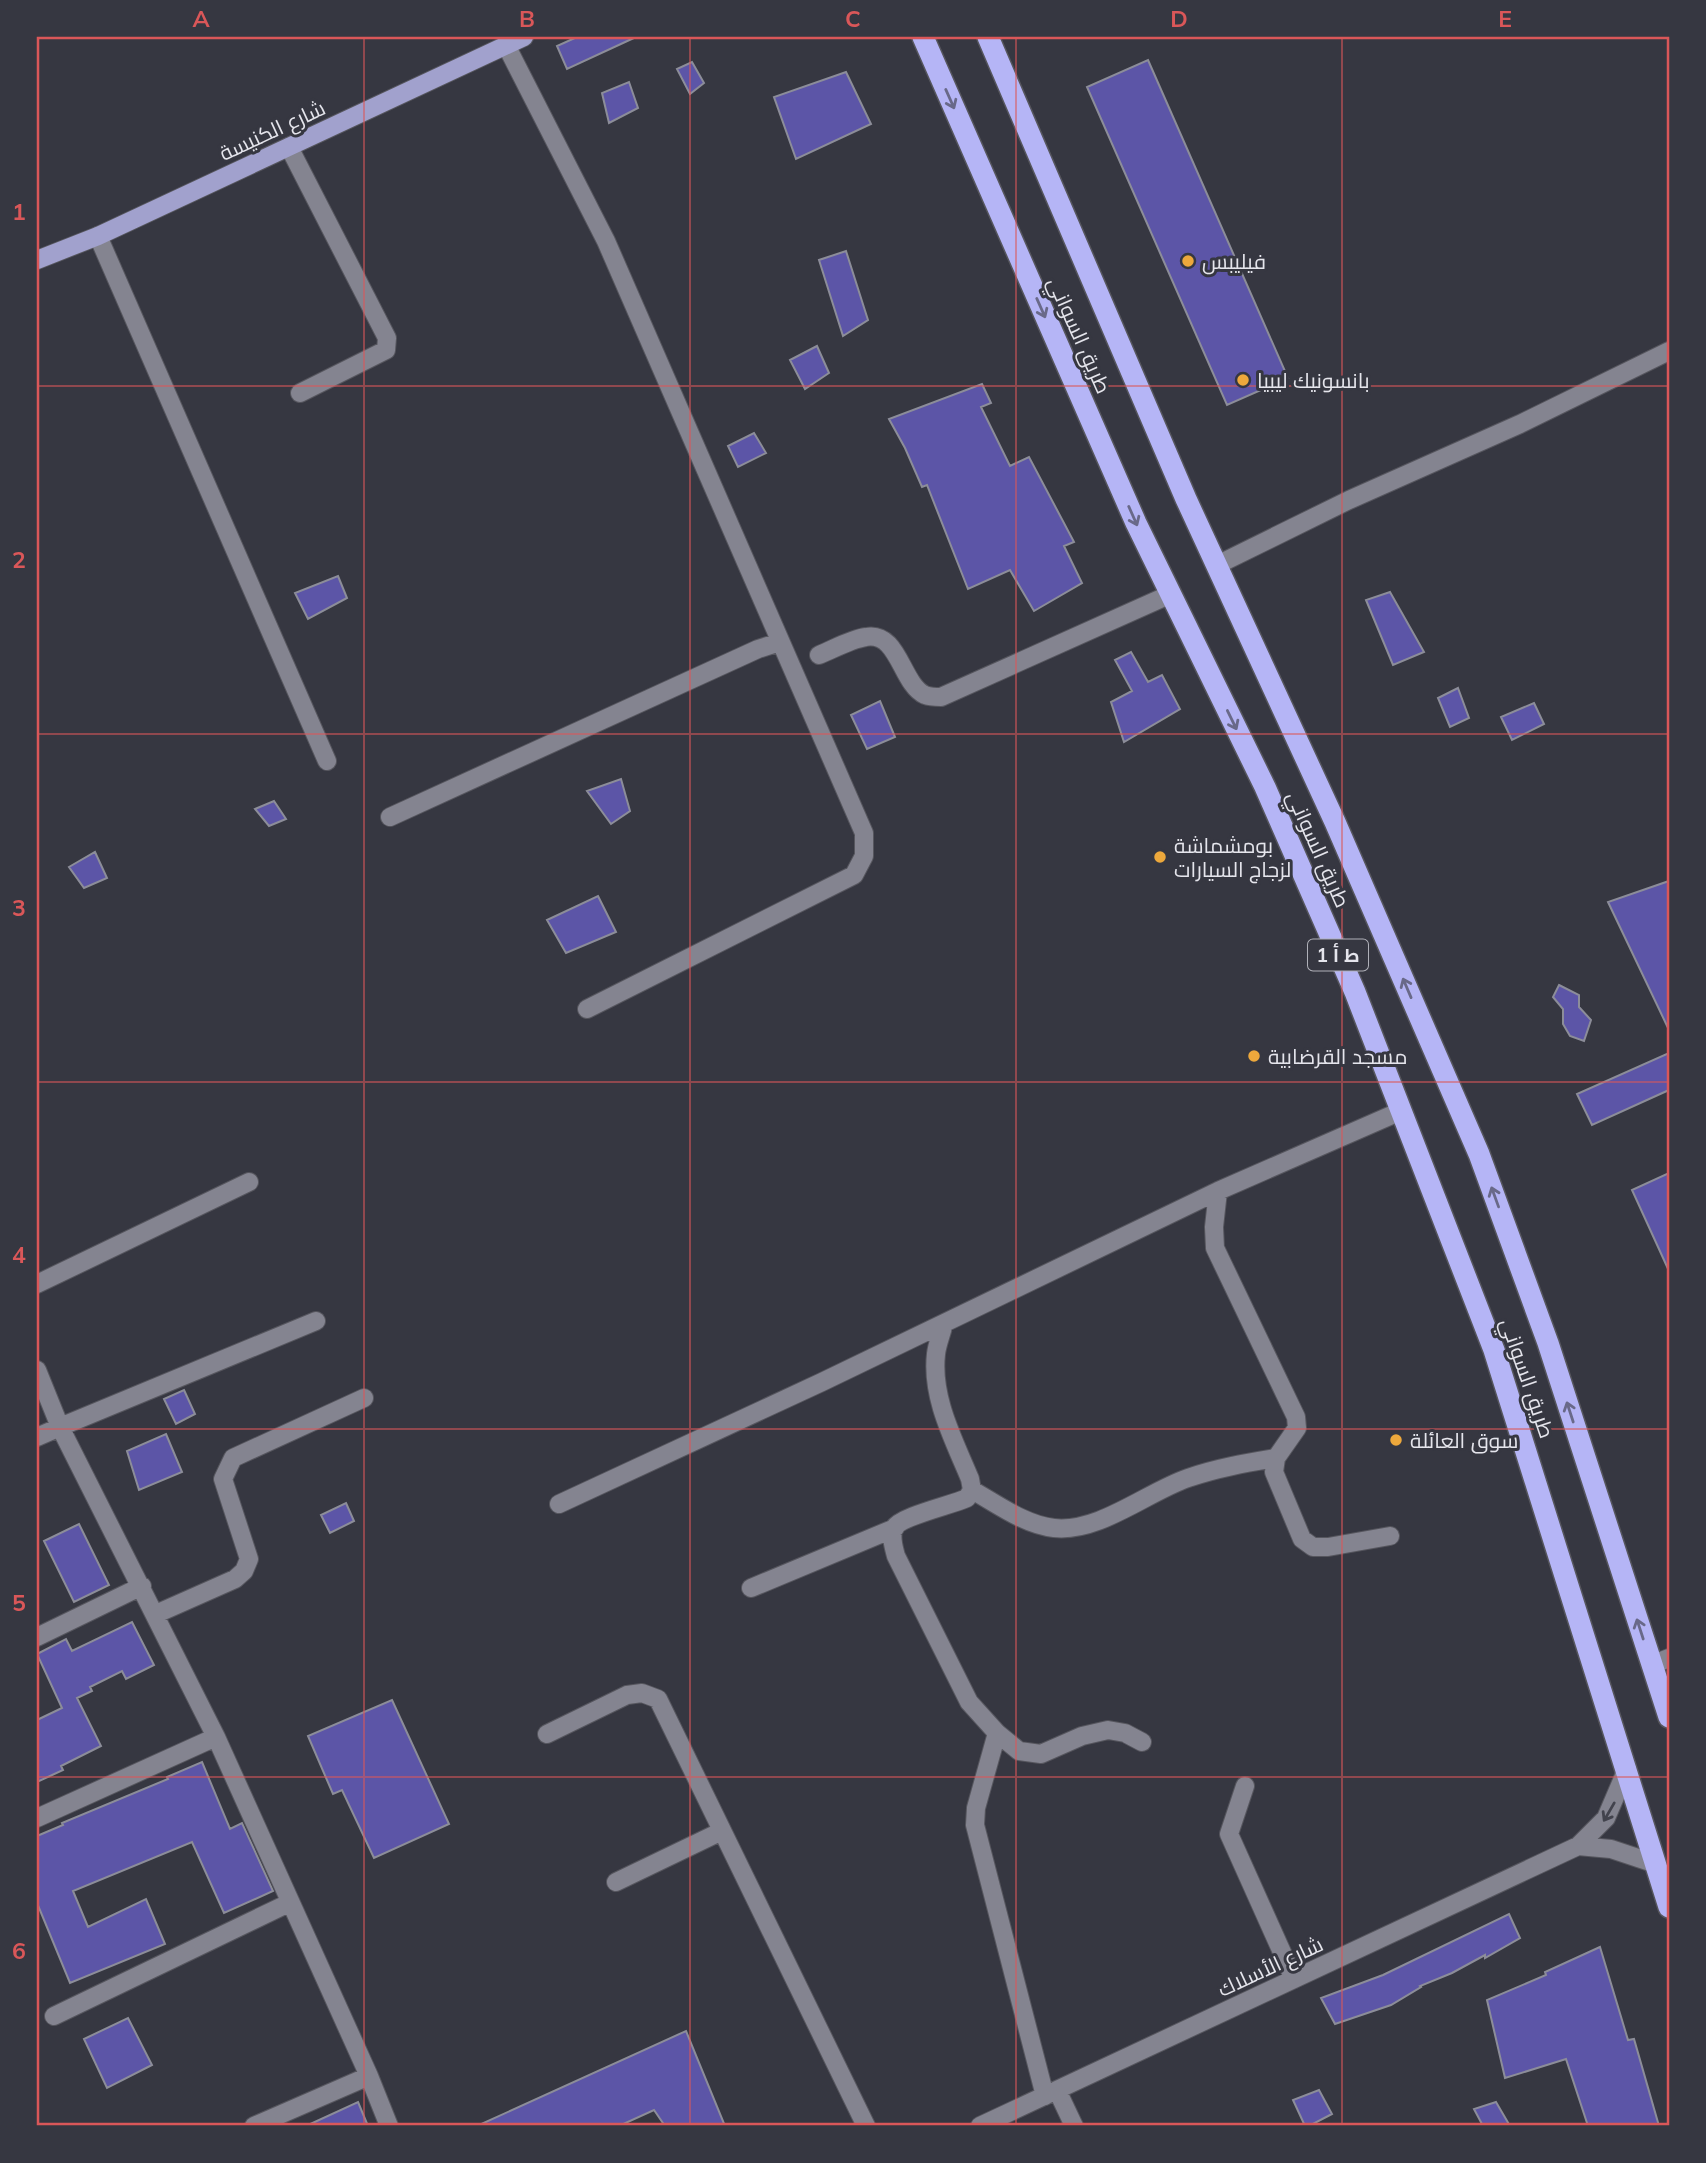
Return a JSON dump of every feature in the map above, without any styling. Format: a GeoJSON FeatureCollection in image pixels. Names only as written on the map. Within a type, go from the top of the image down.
{"type":"FeatureCollection","features":[{"type":"Feature","properties":{"kind":"highway","name":"طريق السواني"},"geometry":{"type":"LineString","coordinates":[[923,37],[1136,523],[1265,787],[1355,992],[1494,1350],[1669,1907]]}},
{"type":"Feature","properties":{"kind":"highway","name":"طريق السواني"},"geometry":{"type":"LineString","coordinates":[[988,37],[1217,565],[1335,822],[1479,1154],[1660,1661],[1669,1717]]}},
{"type":"Feature","properties":{"kind":"main road","name":"شارع الكنيسة"},"geometry":{"type":"LineString","coordinates":[[37,260],[98,236],[524,37]]}},
{"type":"Feature","properties":{"kind":"street"},"geometry":{"type":"LineString","coordinates":[[506,45],[606,241],[864,833],[864,856],[855,875],[587,1009]]}},
{"type":"Feature","properties":{"kind":"street"},"geometry":{"type":"LineString","coordinates":[[289,147],[387,338],[386,350],[300,393]]}},
{"type":"Feature","properties":{"kind":"street"},"geometry":{"type":"LineString","coordinates":[[98,236],[327,761]]}},
{"type":"Feature","properties":{"kind":"street"},"geometry":{"type":"LineString","coordinates":[[1217,565],[1349,500],[1520,424],[1669,351]]}},
{"type":"Feature","properties":{"kind":"street"},"geometry":{"type":"LineString","coordinates":[[820,655],[866,637],[877,637],[888,643],[917,690],[927,696],[941,697],[1171,594]]}},
{"type":"Feature","properties":{"kind":"street"},"geometry":{"type":"LineString","coordinates":[[390,817],[758,649],[780,642]]}},
{"type":"Feature","properties":{"kind":"street"},"geometry":{"type":"LineString","coordinates":[[559,1504],[822,1382],[1218,1191],[1401,1111]]}},
{"type":"Feature","properties":{"kind":"street"},"geometry":{"type":"LineString","coordinates":[[37,1284],[248,1182]]}},
{"type":"Feature","properties":{"kind":"street"},"geometry":{"type":"LineString","coordinates":[[1218,1191],[1214,1227],[1215,1248],[1296,1417],[1295,1433],[1276,1458],[1274,1472],[1302,1539],[1313,1547],[1328,1547],[1390,1536]]}},
{"type":"Feature","properties":{"kind":"street"},"geometry":{"type":"LineString","coordinates":[[37,1437],[316,1321]]}},
{"type":"Feature","properties":{"kind":"street"},"geometry":{"type":"LineString","coordinates":[[751,1588],[894,1528],[903,1520],[967,1498],[972,1490],[970,1479],[942,1410],[938,1389],[936,1356],[944,1323]]}},
{"type":"Feature","properties":{"kind":"street"},"geometry":{"type":"LineString","coordinates":[[37,1370],[60,1427],[216,1737],[389,2126]]}},
{"type":"Feature","properties":{"kind":"street"},"geometry":{"type":"LineString","coordinates":[[156,1614],[235,1579],[244,1571],[249,1559],[223,1479],[233,1458],[364,1398]]}},
{"type":"Feature","properties":{"kind":"street"},"geometry":{"type":"LineString","coordinates":[[972,1490],[1024,1519],[1053,1528],[1072,1528],[1092,1523],[1186,1478],[1227,1466],[1276,1458]]}},
{"type":"Feature","properties":{"kind":"street"},"geometry":{"type":"LineString","coordinates":[[894,1528],[892,1540],[896,1556],[968,1702],[1019,1752],[1041,1754],[1082,1736],[1108,1730],[1125,1733],[1142,1742]]}},
{"type":"Feature","properties":{"kind":"street"},"geometry":{"type":"LineString","coordinates":[[37,1637],[142,1586]]}},
{"type":"Feature","properties":{"kind":"street"},"geometry":{"type":"LineString","coordinates":[[547,1734],[627,1695],[642,1693],[658,1699],[866,2126]]}},
{"type":"Feature","properties":{"kind":"street"},"geometry":{"type":"LineString","coordinates":[[997,1733],[975,1808],[975,1825],[1051,2093],[1074,2126]]}},
{"type":"Feature","properties":{"kind":"street"},"geometry":{"type":"LineString","coordinates":[[37,1818],[216,1737]]}},
{"type":"Feature","properties":{"kind":"street","name":"شارع الأسلاك"},"geometry":{"type":"LineString","coordinates":[[980,2126],[1578,1846],[1606,1818],[1627,1769]]}},
{"type":"Feature","properties":{"kind":"street"},"geometry":{"type":"LineString","coordinates":[[1245,1786],[1229,1834],[1294,1979]]}},
{"type":"Feature","properties":{"kind":"street"},"geometry":{"type":"LineString","coordinates":[[616,1882],[722,1831]]}},
{"type":"Feature","properties":{"kind":"street"},"geometry":{"type":"LineString","coordinates":[[1578,1846],[1611,1849],[1657,1864]]}},
{"type":"Feature","properties":{"kind":"street"},"geometry":{"type":"LineString","coordinates":[[54,2016],[289,1903]]}},
{"type":"Feature","properties":{"kind":"street"},"geometry":{"type":"LineString","coordinates":[[254,2126],[369,2076]]}},
{"type":"Feature","properties":{"kind":"building"},"geometry":{"type":"Polygon","coordinates":[[[577,37],[636,37],[567,69],[557,46],[577,37]]]}},
{"type":"Feature","properties":{"kind":"building"},"geometry":{"type":"Polygon","coordinates":[[[1148,60],[1288,378],[1227,405],[1087,87],[1148,60]]]}},
{"type":"Feature","properties":{"kind":"building"},"geometry":{"type":"Polygon","coordinates":[[[692,62],[704,83],[690,94],[677,69],[692,62]]]}},
{"type":"Feature","properties":{"kind":"building"},"geometry":{"type":"Polygon","coordinates":[[[846,72],[871,124],[796,159],[774,97],[846,72]]]}},
{"type":"Feature","properties":{"kind":"building"},"geometry":{"type":"Polygon","coordinates":[[[629,82],[638,108],[609,123],[602,93],[629,82]]]}},
{"type":"Feature","properties":{"kind":"building"},"geometry":{"type":"Polygon","coordinates":[[[846,251],[868,320],[843,336],[819,260],[846,251]]]}},
{"type":"Feature","properties":{"kind":"building"},"geometry":{"type":"Polygon","coordinates":[[[817,346],[829,373],[805,389],[790,360],[817,346]]]}},
{"type":"Feature","properties":{"kind":"building"},"geometry":{"type":"Polygon","coordinates":[[[982,384],[991,403],[981,407],[1010,466],[1029,457],[1074,542],[1064,546],[1082,583],[1034,611],[1010,570],[968,589],[927,485],[922,487],[889,419],[982,384]]]}},
{"type":"Feature","properties":{"kind":"building"},"geometry":{"type":"Polygon","coordinates":[[[754,433],[766,453],[738,467],[728,446],[754,433]]]}},
{"type":"Feature","properties":{"kind":"building"},"geometry":{"type":"Polygon","coordinates":[[[338,576],[347,598],[308,619],[295,593],[338,576]]]}},
{"type":"Feature","properties":{"kind":"building"},"geometry":{"type":"Polygon","coordinates":[[[1390,592],[1424,652],[1393,665],[1366,600],[1390,592]]]}},
{"type":"Feature","properties":{"kind":"building"},"geometry":{"type":"Polygon","coordinates":[[[1131,652],[1148,682],[1162,675],[1180,709],[1124,742],[1111,702],[1132,691],[1115,660],[1131,652]]]}},
{"type":"Feature","properties":{"kind":"building"},"geometry":{"type":"Polygon","coordinates":[[[1458,688],[1469,718],[1450,727],[1438,698],[1458,688]]]}},
{"type":"Feature","properties":{"kind":"building"},"geometry":{"type":"Polygon","coordinates":[[[880,701],[895,737],[867,749],[851,715],[880,701]]]}},
{"type":"Feature","properties":{"kind":"building"},"geometry":{"type":"Polygon","coordinates":[[[1534,703],[1544,724],[1512,740],[1501,717],[1534,703]]]}},
{"type":"Feature","properties":{"kind":"building"},"geometry":{"type":"Polygon","coordinates":[[[621,779],[630,811],[611,824],[587,791],[621,779]]]}},
{"type":"Feature","properties":{"kind":"building"},"geometry":{"type":"Polygon","coordinates":[[[274,801],[286,819],[269,826],[255,809],[274,801]]]}},
{"type":"Feature","properties":{"kind":"building"},"geometry":{"type":"Polygon","coordinates":[[[95,852],[107,878],[84,888],[69,867],[95,852]]]}},
{"type":"Feature","properties":{"kind":"building"},"geometry":{"type":"Polygon","coordinates":[[[1669,881],[1669,1030],[1608,902],[1669,881]]]}},
{"type":"Feature","properties":{"kind":"building"},"geometry":{"type":"Polygon","coordinates":[[[598,896],[616,932],[566,953],[547,920],[598,896]]]}},
{"type":"Feature","properties":{"kind":"building"},"geometry":{"type":"Polygon","coordinates":[[[1559,985],[1579,995],[1579,1007],[1591,1020],[1584,1041],[1570,1036],[1563,1024],[1563,1009],[1553,997],[1559,985]]]}},
{"type":"Feature","properties":{"kind":"building"},"geometry":{"type":"Polygon","coordinates":[[[1669,1053],[1669,1090],[1592,1125],[1577,1094],[1669,1053]]]}},
{"type":"Feature","properties":{"kind":"building"},"geometry":{"type":"Polygon","coordinates":[[[1669,1173],[1669,1271],[1632,1190],[1669,1173]]]}},
{"type":"Feature","properties":{"kind":"building"},"geometry":{"type":"Polygon","coordinates":[[[184,1390],[195,1414],[176,1424],[164,1399],[184,1390]]]}},
{"type":"Feature","properties":{"kind":"building"},"geometry":{"type":"Polygon","coordinates":[[[166,1434],[182,1472],[139,1490],[127,1451],[166,1434]]]}},
{"type":"Feature","properties":{"kind":"building"},"geometry":{"type":"Polygon","coordinates":[[[346,1503],[354,1521],[330,1533],[321,1515],[346,1503]]]}},
{"type":"Feature","properties":{"kind":"building"},"geometry":{"type":"Polygon","coordinates":[[[79,1524],[109,1585],[74,1602],[44,1541],[79,1524]]]}},
{"type":"Feature","properties":{"kind":"building"},"geometry":{"type":"Polygon","coordinates":[[[132,1622],[154,1665],[126,1679],[122,1671],[90,1687],[92,1691],[77,1698],[101,1746],[61,1766],[63,1770],[37,1782],[37,1720],[62,1708],[37,1654],[66,1639],[72,1651],[132,1622]]]}},
{"type":"Feature","properties":{"kind":"building"},"geometry":{"type":"Polygon","coordinates":[[[392,1700],[449,1824],[374,1858],[342,1790],[333,1794],[308,1736],[392,1700]]]}},
{"type":"Feature","properties":{"kind":"building"},"geometry":{"type":"Polygon","coordinates":[[[202,1762],[230,1829],[242,1823],[273,1891],[224,1913],[192,1842],[73,1891],[88,1927],[146,1899],[165,1944],[70,1983],[37,1903],[37,1836],[202,1762]]]}},
{"type":"Feature","properties":{"kind":"building"},"geometry":{"type":"Polygon","coordinates":[[[1509,1914],[1520,1938],[1485,1958],[1485,1955],[1420,1986],[1391,2005],[1335,2024],[1321,1998],[1383,1975],[1509,1914]]]}},
{"type":"Feature","properties":{"kind":"building"},"geometry":{"type":"Polygon","coordinates":[[[1600,1947],[1628,2040],[1634,2039],[1659,2126],[1588,2126],[1566,2059],[1505,2078],[1487,2000],[1546,1975],[1545,1972],[1600,1947]]]}},
{"type":"Feature","properties":{"kind":"building"},"geometry":{"type":"Polygon","coordinates":[[[128,2018],[152,2065],[107,2088],[84,2039],[128,2018]]]}},
{"type":"Feature","properties":{"kind":"building"},"geometry":{"type":"Polygon","coordinates":[[[686,2031],[725,2126],[665,2126],[654,2110],[619,2126],[477,2126],[686,2031]]]}},
{"type":"Feature","properties":{"kind":"building"},"geometry":{"type":"Polygon","coordinates":[[[1319,2090],[1332,2114],[1305,2126],[1293,2100],[1319,2090]]]}},
{"type":"Feature","properties":{"kind":"building"},"geometry":{"type":"Polygon","coordinates":[[[358,2102],[368,2126],[306,2126],[358,2102]]]}},
{"type":"Feature","properties":{"kind":"building"},"geometry":{"type":"Polygon","coordinates":[[[1496,2102],[1510,2126],[1483,2126],[1474,2109],[1496,2102]]]}},
{"type":"Feature","properties":{"kind":"place","name":"فيليبس"},"geometry":{"type":"Point","coordinates":[1188,261]}},
{"type":"Feature","properties":{"kind":"place","name":"بانسونيك ليبيا"},"geometry":{"type":"Point","coordinates":[1243,380]}},
{"type":"Feature","properties":{"kind":"place","name":"بومشماشة لزجاج السيارات"},"geometry":{"type":"Point","coordinates":[1160,857]}},
{"type":"Feature","properties":{"kind":"place","name":"مسجد القرضابية"},"geometry":{"type":"Point","coordinates":[1254,1056]}},
{"type":"Feature","properties":{"kind":"place","name":"سوق العائلة"},"geometry":{"type":"Point","coordinates":[1396,1440]}}]}
